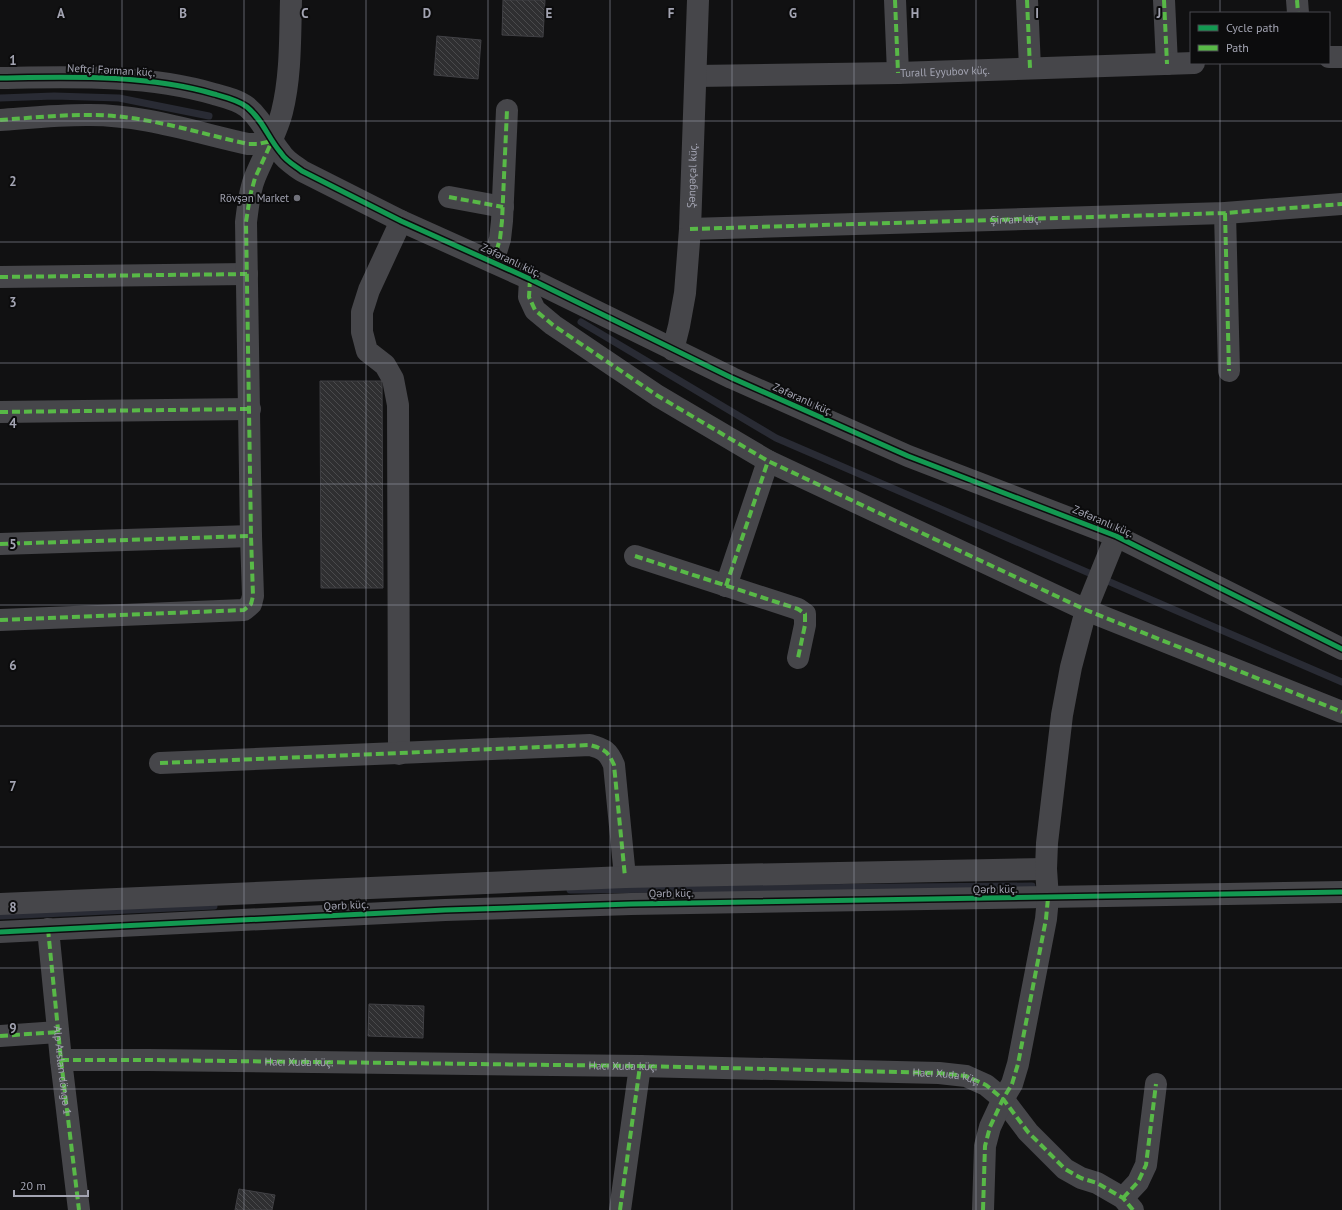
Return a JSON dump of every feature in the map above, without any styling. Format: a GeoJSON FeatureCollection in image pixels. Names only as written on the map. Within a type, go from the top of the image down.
{"type":"FeatureCollection","features":[{"type":"Feature","properties":{"kind":"street"},"geometry":{"type":"LineString","coordinates":[[0,620],[244,610],[251,604],[253,596],[246,222],[250,196],[255,178],[272,141],[282,113],[290,52],[292,0]]}},
{"type":"Feature","properties":{"kind":"street","name":"Şəngəçal küç."},"geometry":{"type":"LineString","coordinates":[[673,350],[685,293],[690,229],[698,0]]}},
{"type":"Feature","properties":{"kind":"street"},"geometry":{"type":"LineString","coordinates":[[895,0],[898,73]]}},
{"type":"Feature","properties":{"kind":"street"},"geometry":{"type":"LineString","coordinates":[[1027,0],[1030,68]]}},
{"type":"Feature","properties":{"kind":"street"},"geometry":{"type":"LineString","coordinates":[[1164,0],[1167,64]]}},
{"type":"Feature","properties":{"kind":"street"},"geometry":{"type":"LineString","coordinates":[[1297,0],[1298,12]]}},
{"type":"Feature","properties":{"kind":"street"},"geometry":{"type":"LineString","coordinates":[[1330,57],[1342,57]]}},
{"type":"Feature","properties":{"kind":"street","name":"Turall Eyyubov küç."},"geometry":{"type":"LineString","coordinates":[[696,76],[898,73],[1190,63]]}},
{"type":"Feature","properties":{"kind":"street","name":"Neftçi Fərman küç."},"geometry":{"type":"LineString","coordinates":[[0,78],[49,77],[136,79],[200,90],[229,98],[246,106],[256,115],[272,141]]}},
{"type":"Feature","properties":{"kind":"street"},"geometry":{"type":"LineString","coordinates":[[493,262],[500,239],[508,110]]}},
{"type":"Feature","properties":{"kind":"street"},"geometry":{"type":"LineString","coordinates":[[0,120],[86,114],[130,118],[170,124],[248,144],[272,141]]}},
{"type":"Feature","properties":{"kind":"street","name":"Zəfəranlı küç."},"geometry":{"type":"LineString","coordinates":[[272,141],[281,154],[290,163],[302,170],[402,221],[530,279],[673,350],[732,378],[908,456],[1116,536],[1342,649]]}},
{"type":"Feature","properties":{"kind":"street"},"geometry":{"type":"LineString","coordinates":[[449,197],[503,207]]}},
{"type":"Feature","properties":{"kind":"street","name":"Şirvan küç."},"geometry":{"type":"LineString","coordinates":[[690,229],[1225,212],[1342,204]]}},
{"type":"Feature","properties":{"kind":"street"},"geometry":{"type":"LineString","coordinates":[[1225,212],[1229,372]]}},
{"type":"Feature","properties":{"kind":"street"},"geometry":{"type":"LineString","coordinates":[[399,754],[398,405],[393,379],[385,365],[368,351],[362,332],[362,312],[369,290],[402,221]]}},
{"type":"Feature","properties":{"kind":"street"},"geometry":{"type":"LineString","coordinates":[[0,277],[247,274]]}},
{"type":"Feature","properties":{"kind":"street"},"geometry":{"type":"LineString","coordinates":[[530,279],[529,296],[535,310],[553,324],[658,396],[768,461],[1086,610],[1342,712]]}},
{"type":"Feature","properties":{"kind":"street"},"geometry":{"type":"LineString","coordinates":[[0,412],[250,408]]}},
{"type":"Feature","properties":{"kind":"street"},"geometry":{"type":"LineString","coordinates":[[726,586],[768,461]]}},
{"type":"Feature","properties":{"kind":"street"},"geometry":{"type":"LineString","coordinates":[[0,544],[251,536]]}},
{"type":"Feature","properties":{"kind":"street"},"geometry":{"type":"LineString","coordinates":[[983,1210],[985,1146],[990,1128],[1003,1099],[1012,1084],[1018,1064],[1043,942],[1048,898],[1046,869],[1047,843],[1062,715],[1071,667],[1086,610],[1116,536]]}},
{"type":"Feature","properties":{"kind":"street"},"geometry":{"type":"LineString","coordinates":[[635,556],[798,609],[805,614],[805,625],[798,658]]}},
{"type":"Feature","properties":{"kind":"street"},"geometry":{"type":"LineString","coordinates":[[160,763],[590,745],[602,748],[610,756],[614,765],[624,877]]}},
{"type":"Feature","properties":{"kind":"street","name":"Qərb küç."},"geometry":{"type":"LineString","coordinates":[[0,904],[624,877],[1046,869]]}},
{"type":"Feature","properties":{"kind":"street","name":"Qərb küç."},"geometry":{"type":"LineString","coordinates":[[0,932],[445,910],[630,904],[1342,892]]}},
{"type":"Feature","properties":{"kind":"street","name":"Alp Arslan döngə 1"},"geometry":{"type":"LineString","coordinates":[[48,929],[61,1060],[79,1210]]}},
{"type":"Feature","properties":{"kind":"street"},"geometry":{"type":"LineString","coordinates":[[0,1036],[58,1032]]}},
{"type":"Feature","properties":{"kind":"street","name":"Hacı Xuda küç."},"geometry":{"type":"LineString","coordinates":[[61,1060],[640,1066],[939,1073],[966,1076],[986,1085],[1003,1099],[1028,1132],[1065,1169],[1081,1178],[1097,1183],[1128,1204]]}},
{"type":"Feature","properties":{"kind":"street"},"geometry":{"type":"LineString","coordinates":[[620,1210],[640,1066]]}},
{"type":"Feature","properties":{"kind":"street"},"geometry":{"type":"LineString","coordinates":[[1128,1204],[1146,1165],[1156,1084]]}},
{"type":"Feature","properties":{"kind":"building"},"geometry":{"type":"Polygon","coordinates":[[[503,0],[545,0],[543,37],[502,35],[503,0]]]}},
{"type":"Feature","properties":{"kind":"building"},"geometry":{"type":"Polygon","coordinates":[[[437,36],[481,40],[478,79],[434,75],[437,36]]]}},
{"type":"Feature","properties":{"kind":"building"},"geometry":{"type":"Polygon","coordinates":[[[320,381],[382,381],[383,588],[321,588],[320,381]]]}},
{"type":"Feature","properties":{"kind":"building"},"geometry":{"type":"Polygon","coordinates":[[[369,1004],[424,1006],[423,1038],[368,1036],[369,1004]]]}},
{"type":"Feature","properties":{"kind":"building"},"geometry":{"type":"Polygon","coordinates":[[[239,1189],[275,1195],[272,1210],[235,1210],[239,1189]]]}},
{"type":"Feature","properties":{"kind":"waterway"},"geometry":{"type":"LineString","coordinates":[[0,98],[54,96],[119,98],[209,116]]}},
{"type":"Feature","properties":{"kind":"waterway"},"geometry":{"type":"LineString","coordinates":[[581,322],[776,438],[1342,682]]}},
{"type":"Feature","properties":{"kind":"waterway"},"geometry":{"type":"LineString","coordinates":[[570,890],[1032,886]]}},
{"type":"Feature","properties":{"kind":"waterway"},"geometry":{"type":"LineString","coordinates":[[0,916],[214,906]]}},
{"type":"Feature","properties":{"kind":"marked path"},"geometry":{"type":"LineString","coordinates":[[895,0],[898,73]]}},
{"type":"Feature","properties":{"kind":"marked path"},"geometry":{"type":"LineString","coordinates":[[1027,0],[1030,68]]}},
{"type":"Feature","properties":{"kind":"marked path"},"geometry":{"type":"LineString","coordinates":[[1164,0],[1167,64]]}},
{"type":"Feature","properties":{"kind":"marked path"},"geometry":{"type":"LineString","coordinates":[[1297,0],[1298,12]]}},
{"type":"Feature","properties":{"kind":"marked path"},"geometry":{"type":"LineString","coordinates":[[493,262],[500,239],[502,221],[507,110]]}},
{"type":"Feature","properties":{"kind":"marked path"},"geometry":{"type":"LineString","coordinates":[[0,120],[107,115],[127,117],[167,125],[248,144],[258,144],[272,141]]}},
{"type":"Feature","properties":{"kind":"marked path"},"geometry":{"type":"LineString","coordinates":[[0,620],[244,610],[251,604],[253,596],[246,222],[250,196],[255,178],[272,141]]}},
{"type":"Feature","properties":{"kind":"marked path"},"geometry":{"type":"LineString","coordinates":[[449,197],[503,207]]}},
{"type":"Feature","properties":{"kind":"marked path"},"geometry":{"type":"LineString","coordinates":[[690,229],[1225,213],[1342,204]]}},
{"type":"Feature","properties":{"kind":"marked path"},"geometry":{"type":"LineString","coordinates":[[1225,213],[1229,371]]}},
{"type":"Feature","properties":{"kind":"marked path"},"geometry":{"type":"LineString","coordinates":[[0,277],[247,274]]}},
{"type":"Feature","properties":{"kind":"marked path"},"geometry":{"type":"LineString","coordinates":[[530,279],[529,297],[535,310],[553,325],[658,396],[768,461],[1086,610],[1342,712]]}},
{"type":"Feature","properties":{"kind":"marked path"},"geometry":{"type":"LineString","coordinates":[[0,412],[250,409]]}},
{"type":"Feature","properties":{"kind":"marked path"},"geometry":{"type":"LineString","coordinates":[[726,586],[768,461]]}},
{"type":"Feature","properties":{"kind":"marked path"},"geometry":{"type":"LineString","coordinates":[[0,544],[251,536]]}},
{"type":"Feature","properties":{"kind":"marked path"},"geometry":{"type":"LineString","coordinates":[[635,556],[798,609],[805,614],[805,625],[798,658]]}},
{"type":"Feature","properties":{"kind":"marked path"},"geometry":{"type":"LineString","coordinates":[[160,763],[590,745],[605,751],[614,765],[625,877]]}},
{"type":"Feature","properties":{"kind":"marked path"},"geometry":{"type":"LineString","coordinates":[[983,1210],[985,1146],[990,1127],[1012,1084],[1018,1064],[1046,919],[1048,898],[1045,898]]}},
{"type":"Feature","properties":{"kind":"marked path"},"geometry":{"type":"LineString","coordinates":[[48,929],[61,1060],[79,1210]]}},
{"type":"Feature","properties":{"kind":"marked path"},"geometry":{"type":"LineString","coordinates":[[0,1036],[58,1032]]}},
{"type":"Feature","properties":{"kind":"marked path"},"geometry":{"type":"LineString","coordinates":[[61,1060],[640,1066],[939,1073],[966,1076],[986,1085],[1003,1099],[1028,1132],[1065,1169],[1081,1178],[1097,1183],[1123,1198],[1133,1210]]}},
{"type":"Feature","properties":{"kind":"marked path"},"geometry":{"type":"LineString","coordinates":[[620,1210],[640,1066]]}},
{"type":"Feature","properties":{"kind":"marked path"},"geometry":{"type":"LineString","coordinates":[[1123,1198],[1138,1182],[1146,1165],[1156,1084]]}},
{"type":"Feature","properties":{"kind":"cycle path"},"geometry":{"type":"LineString","coordinates":[[0,78],[81,77],[135,80],[188,88],[223,96],[236,101],[253,112],[283,156],[293,165],[401,221],[530,279],[732,378],[908,456],[1116,536],[1342,649]]}},
{"type":"Feature","properties":{"kind":"cycle path"},"geometry":{"type":"LineString","coordinates":[[0,932],[445,910],[631,904],[1342,892]]}},
{"type":"Feature","properties":{"kind":"place","name":"Rövşən Market"},"geometry":{"type":"Point","coordinates":[297,198]}}]}
